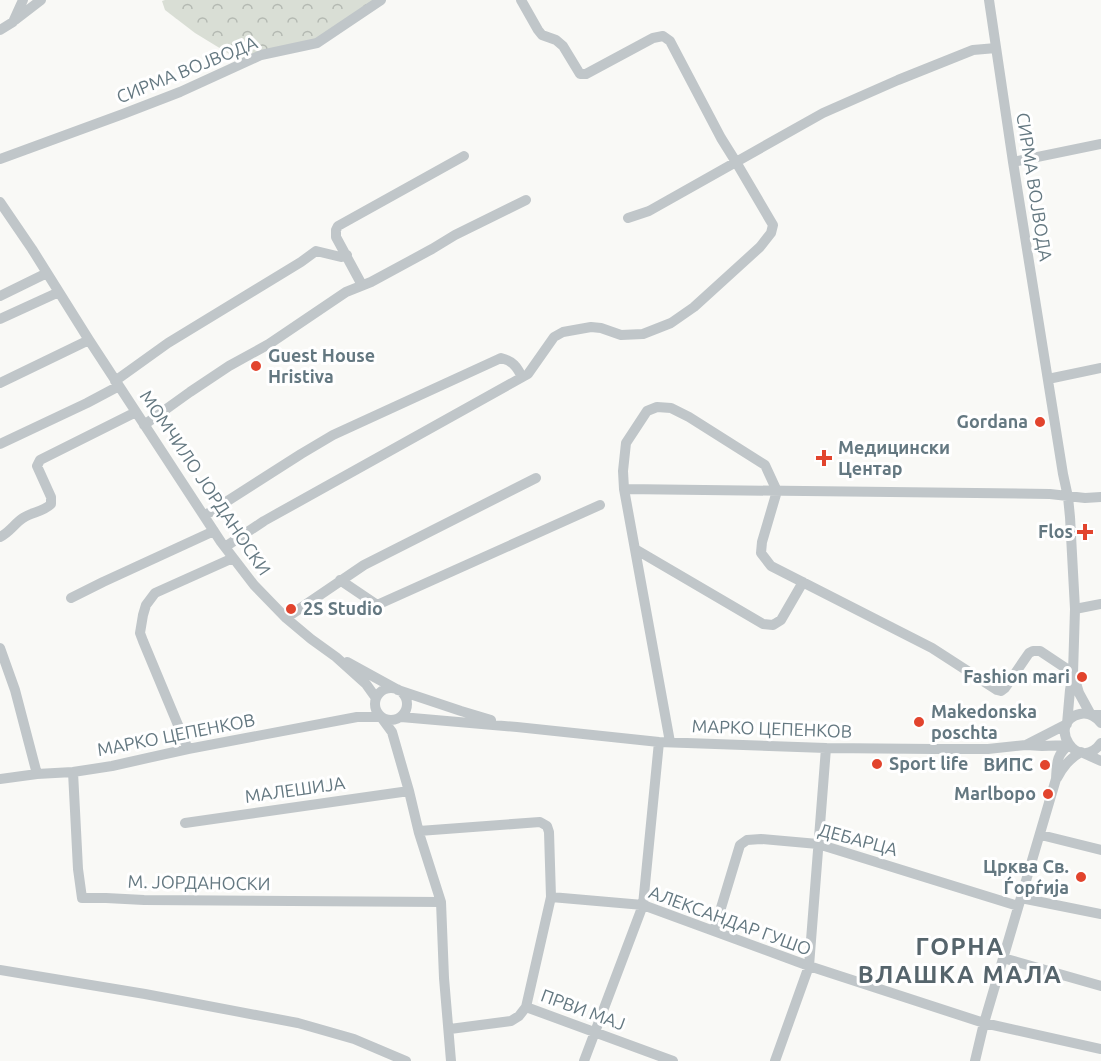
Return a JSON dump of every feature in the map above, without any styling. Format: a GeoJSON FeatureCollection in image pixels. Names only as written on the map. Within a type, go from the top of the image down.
{"type":"FeatureCollection","features":[{"type":"Feature","properties":{"kind":"street"},"geometry":{"type":"LineString","coordinates":[[13,22],[22,0]]}},
{"type":"Feature","properties":{"kind":"street"},"geometry":{"type":"LineString","coordinates":[[0,30],[41,0]]}},
{"type":"Feature","properties":{"kind":"street","name":"СИРМА ВОЈВОДА"},"geometry":{"type":"LineString","coordinates":[[0,159],[161,99],[261,55],[317,43],[381,0]]}},
{"type":"Feature","properties":{"kind":"street"},"geometry":{"type":"LineString","coordinates":[[225,547],[264,521],[522,378],[528,374],[554,337],[563,332],[591,327],[621,335],[643,334],[671,323],[694,307],[760,247],[771,233],[772,225],[702,105],[670,41],[663,36],[653,38],[586,74],[580,74],[562,46],[556,40],[542,35],[538,30],[521,0]]}},
{"type":"Feature","properties":{"kind":"street","name":"СИРМА ВОЈВОДА"},"geometry":{"type":"LineString","coordinates":[[988,0],[1068,496],[1075,609],[1073,673],[1065,735],[1069,745]]}},
{"type":"Feature","properties":{"kind":"street"},"geometry":{"type":"LineString","coordinates":[[628,218],[649,211],[823,113],[973,50],[996,48]]}},
{"type":"Feature","properties":{"kind":"street"},"geometry":{"type":"LineString","coordinates":[[1013,162],[1101,144]]}},
{"type":"Feature","properties":{"kind":"street"},"geometry":{"type":"LineString","coordinates":[[362,285],[336,237],[338,226],[464,156]]}},
{"type":"Feature","properties":{"kind":"street"},"geometry":{"type":"LineString","coordinates":[[144,424],[229,366],[269,344],[346,292],[526,200]]}},
{"type":"Feature","properties":{"kind":"street","name":"МОМЧИЛО ЈОРДАНОСКИ"},"geometry":{"type":"LineString","coordinates":[[0,202],[5,218],[47,273],[117,384],[233,558],[254,585],[286,618],[336,657]]}},
{"type":"Feature","properties":{"kind":"street"},"geometry":{"type":"LineString","coordinates":[[0,444],[87,403],[117,384],[168,344],[316,251],[347,255]]}},
{"type":"Feature","properties":{"kind":"street"},"geometry":{"type":"LineString","coordinates":[[0,296],[47,273]]}},
{"type":"Feature","properties":{"kind":"street"},"geometry":{"type":"LineString","coordinates":[[0,319],[59,292]]}},
{"type":"Feature","properties":{"kind":"street"},"geometry":{"type":"LineString","coordinates":[[0,383],[89,340]]}},
{"type":"Feature","properties":{"kind":"street"},"geometry":{"type":"LineString","coordinates":[[204,516],[333,435],[501,358],[515,365],[522,378]]}},
{"type":"Feature","properties":{"kind":"street"},"geometry":{"type":"LineString","coordinates":[[1048,379],[1101,368]]}},
{"type":"Feature","properties":{"kind":"street"},"geometry":{"type":"LineString","coordinates":[[584,1061],[643,905],[665,742],[623,471],[626,443],[647,411],[657,407],[671,408],[765,465],[777,491],[761,553],[771,566],[932,648],[997,690],[1001,691],[1005,688],[1029,653],[1040,651],[1073,673],[1079,693],[1101,723]]}},
{"type":"Feature","properties":{"kind":"street"},"geometry":{"type":"LineString","coordinates":[[0,537],[8,533],[24,517],[46,509],[51,504],[51,497],[36,466],[40,460],[136,412]]}},
{"type":"Feature","properties":{"kind":"street"},"geometry":{"type":"LineString","coordinates":[[286,618],[364,565],[536,478]]}},
{"type":"Feature","properties":{"kind":"street"},"geometry":{"type":"LineString","coordinates":[[624,489],[1050,494],[1085,498],[1101,497]]}},
{"type":"Feature","properties":{"kind":"street"},"geometry":{"type":"LineString","coordinates":[[340,580],[377,605],[600,505]]}},
{"type":"Feature","properties":{"kind":"street"},"geometry":{"type":"LineString","coordinates":[[71,598],[214,531]]}},
{"type":"Feature","properties":{"kind":"street"},"geometry":{"type":"LineString","coordinates":[[635,549],[763,624],[773,625],[781,620],[803,582]]}},
{"type":"Feature","properties":{"kind":"street"},"geometry":{"type":"LineString","coordinates":[[188,749],[140,633],[143,615],[146,605],[155,593],[233,558]]}},
{"type":"Feature","properties":{"kind":"street"},"geometry":{"type":"LineString","coordinates":[[1075,609],[1101,604]]}},
{"type":"Feature","properties":{"kind":"street"},"geometry":{"type":"LineString","coordinates":[[0,648],[15,690],[37,774]]}},
{"type":"Feature","properties":{"kind":"street"},"geometry":{"type":"LineString","coordinates":[[336,657],[398,690],[517,727]]}},
{"type":"Feature","properties":{"kind":"street"},"geometry":{"type":"LineString","coordinates":[[336,657],[366,684],[376,701],[378,713],[392,732]]}},
{"type":"Feature","properties":{"kind":"street"},"geometry":{"type":"LineString","coordinates":[[357,717],[368,710],[379,694],[388,689],[398,690],[407,703],[404,713],[392,724],[392,732],[441,902],[451,1061]]}},
{"type":"Feature","properties":{"kind":"street"},"geometry":{"type":"LineString","coordinates":[[1026,745],[1067,724],[1075,716],[1096,715]]}},
{"type":"Feature","properties":{"kind":"street","name":"МАРКО ЦЕПЕНКОВ"},"geometry":{"type":"LineString","coordinates":[[0,779],[112,766],[357,717],[381,717]]}},
{"type":"Feature","properties":{"kind":"street"},"geometry":{"type":"LineString","coordinates":[[381,717],[391,720],[398,718],[517,727]]}},
{"type":"Feature","properties":{"kind":"street","name":"МАРКО ЦЕПЕНКОВ"},"geometry":{"type":"LineString","coordinates":[[517,727],[665,742],[825,748],[988,749],[1026,745]]}},
{"type":"Feature","properties":{"kind":"street"},"geometry":{"type":"LineString","coordinates":[[1056,779],[1071,758],[1081,752],[1093,751],[1101,743]]}},
{"type":"Feature","properties":{"kind":"street"},"geometry":{"type":"LineString","coordinates":[[1026,745],[1069,745],[1101,761]]}},
{"type":"Feature","properties":{"kind":"street"},"geometry":{"type":"LineString","coordinates":[[975,1061],[1019,902],[1041,835],[1061,751],[1069,745]]}},
{"type":"Feature","properties":{"kind":"street"},"geometry":{"type":"LineString","coordinates":[[1042,746],[1057,766]]}},
{"type":"Feature","properties":{"kind":"street"},"geometry":{"type":"LineString","coordinates":[[775,1061],[809,966],[825,748]]}},
{"type":"Feature","properties":{"kind":"street","name":"М. ЈОРДАНОСКИ"},"geometry":{"type":"LineString","coordinates":[[73,772],[78,869],[82,898],[156,901],[441,902]]}},
{"type":"Feature","properties":{"kind":"street","name":"МАЛЕШИЈА"},"geometry":{"type":"LineString","coordinates":[[185,823],[410,790]]}},
{"type":"Feature","properties":{"kind":"street"},"geometry":{"type":"LineString","coordinates":[[419,831],[540,822],[547,826],[551,897],[526,1007]]}},
{"type":"Feature","properties":{"kind":"street"},"geometry":{"type":"LineString","coordinates":[[1041,835],[1101,850]]}},
{"type":"Feature","properties":{"kind":"street","name":"ДЕБАРЦА"},"geometry":{"type":"LineString","coordinates":[[714,931],[740,845],[747,840],[761,839],[818,844],[1019,902],[1101,914]]}},
{"type":"Feature","properties":{"kind":"street","name":"АЛЕКСАНДАР ГУШО"},"geometry":{"type":"LineString","coordinates":[[551,897],[643,905],[809,966],[984,1023],[1101,1049]]}},
{"type":"Feature","properties":{"kind":"street"},"geometry":{"type":"LineString","coordinates":[[1003,958],[1101,986]]}},
{"type":"Feature","properties":{"kind":"street"},"geometry":{"type":"LineString","coordinates":[[0,970],[298,1023],[354,1039],[406,1061]]}},
{"type":"Feature","properties":{"kind":"street","name":"ПРВИ МАЈ"},"geometry":{"type":"LineString","coordinates":[[450,1029],[511,1021],[519,1016],[526,1007],[673,1061]]}},
{"type":"Feature","properties":{"kind":"green space"},"geometry":{"type":"Polygon","coordinates":[[[381,0],[317,43],[247,61],[231,55],[195,33],[165,10],[162,1],[381,0]]]}},
{"type":"Feature","properties":{"kind":"place","name":"Guest House Hristiva"},"geometry":{"type":"Point","coordinates":[256,366]}},
{"type":"Feature","properties":{"kind":"place","name":"Gordana"},"geometry":{"type":"Point","coordinates":[1040,422]}},
{"type":"Feature","properties":{"kind":"place","name":"Медицински Центар"},"geometry":{"type":"Point","coordinates":[824,458]}},
{"type":"Feature","properties":{"kind":"place","name":"Flos"},"geometry":{"type":"Point","coordinates":[1085,532]}},
{"type":"Feature","properties":{"kind":"place","name":"2S Studio"},"geometry":{"type":"Point","coordinates":[291,609]}},
{"type":"Feature","properties":{"kind":"place","name":"Fashion mari"},"geometry":{"type":"Point","coordinates":[1082,677]}},
{"type":"Feature","properties":{"kind":"place","name":"Makedonska poschta"},"geometry":{"type":"Point","coordinates":[919,722]}},
{"type":"Feature","properties":{"kind":"place","name":"Sport life"},"geometry":{"type":"Point","coordinates":[877,764]}},
{"type":"Feature","properties":{"kind":"place","name":"ВИПС"},"geometry":{"type":"Point","coordinates":[1045,765]}},
{"type":"Feature","properties":{"kind":"place","name":"Marlbopo"},"geometry":{"type":"Point","coordinates":[1048,794]}},
{"type":"Feature","properties":{"kind":"place","name":"Црква Св. Ѓoрѓијa"},"geometry":{"type":"Point","coordinates":[1081,877]}},
{"type":"Feature","properties":{"kind":"district","name":"ГОРНА ВЛАШКА МАЛА"},"geometry":{"type":"Point","coordinates":[960,961]}}]}
